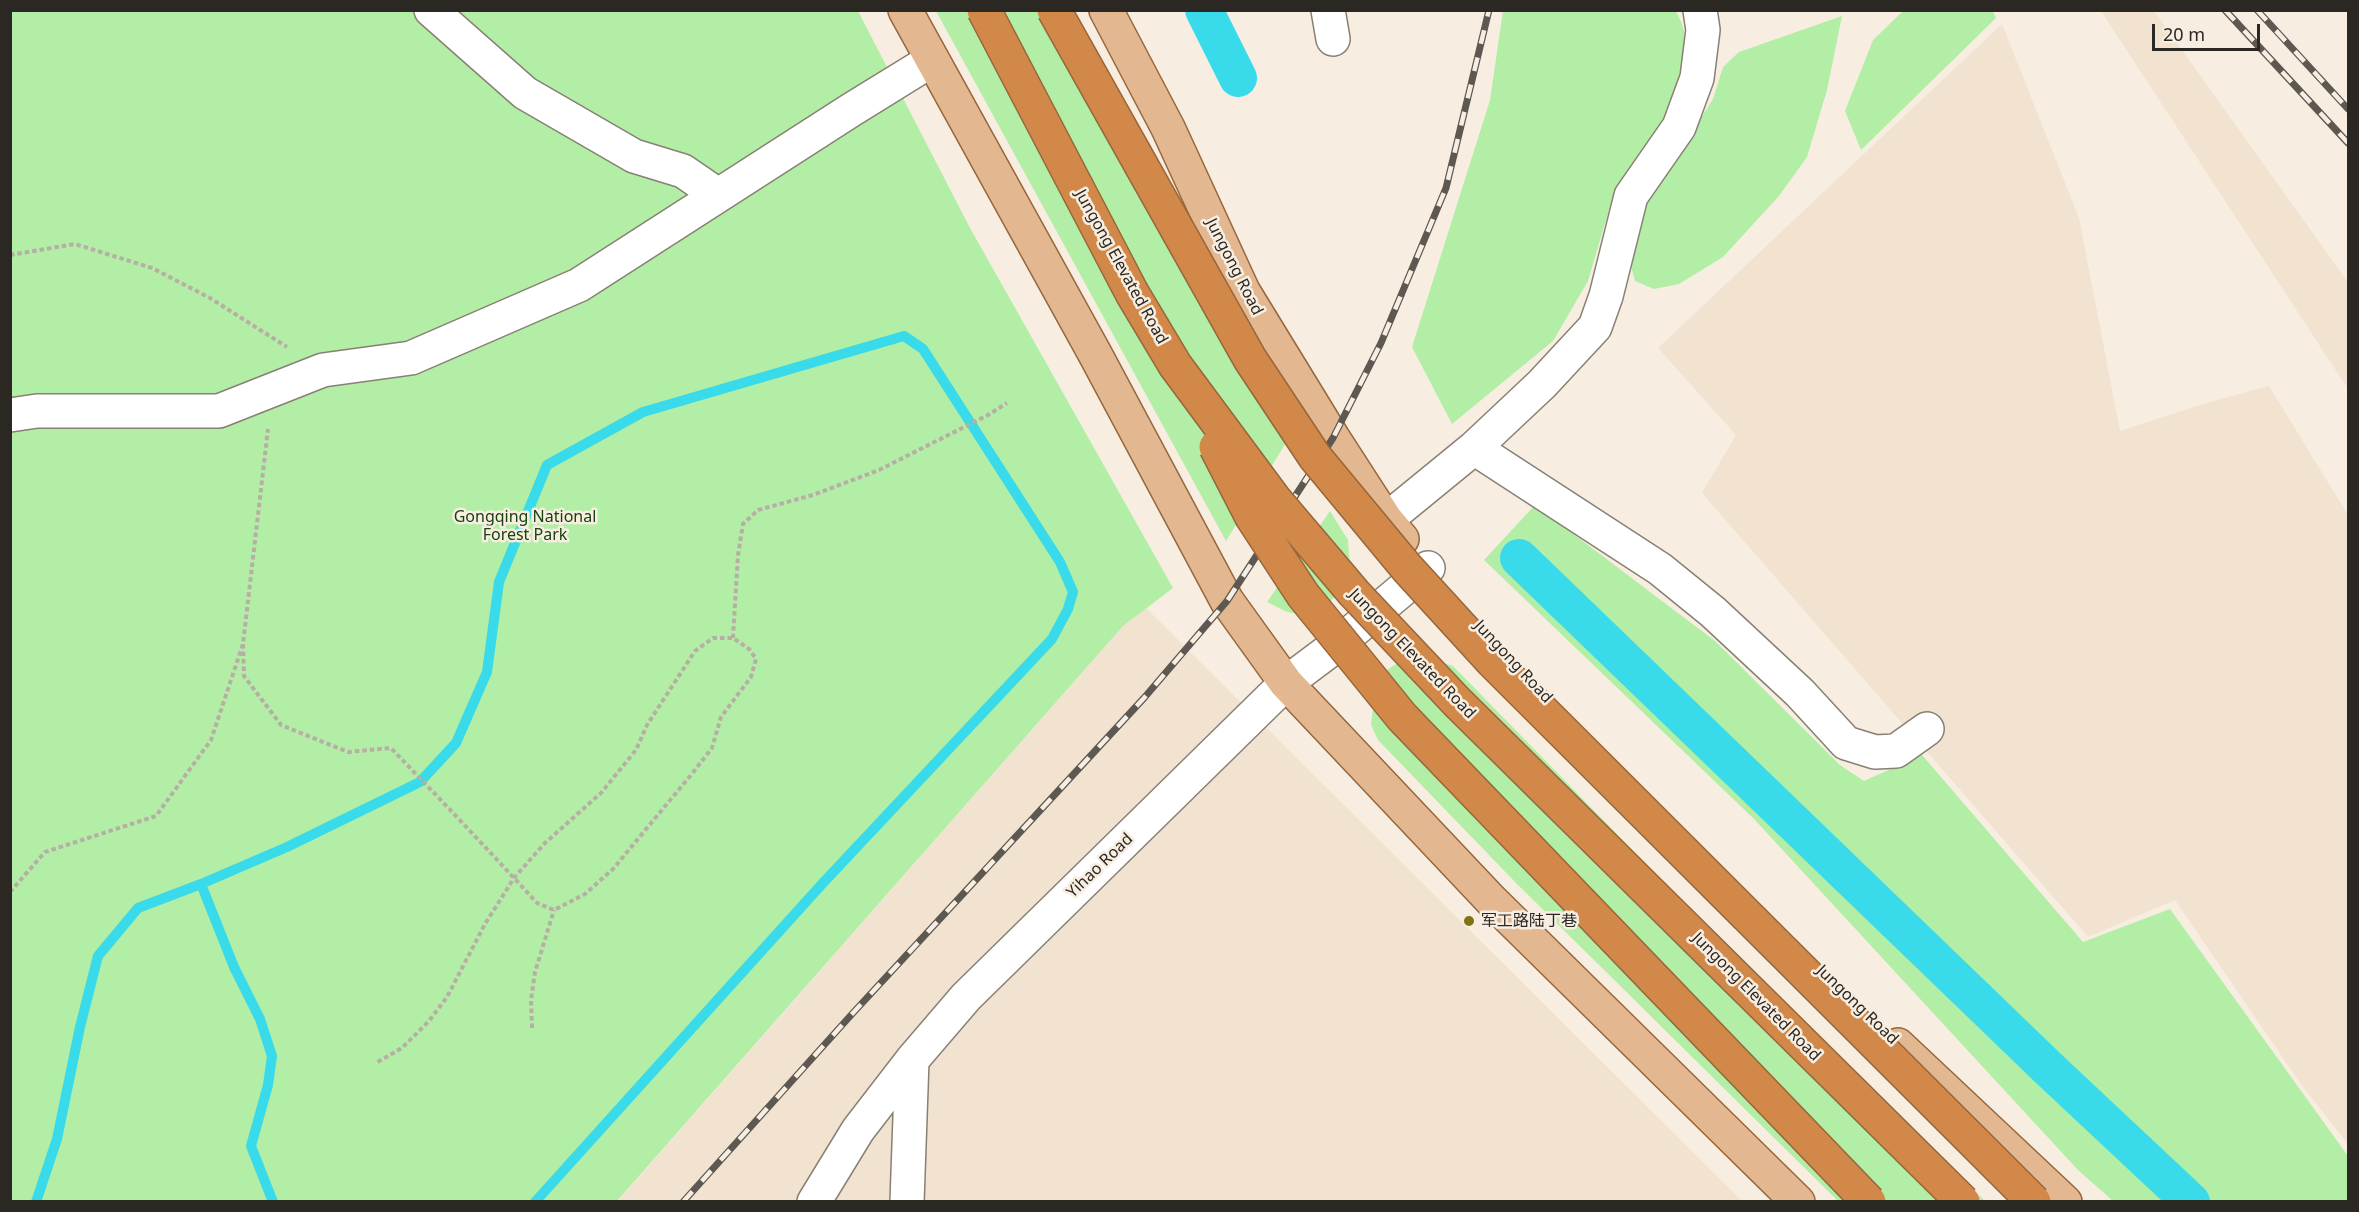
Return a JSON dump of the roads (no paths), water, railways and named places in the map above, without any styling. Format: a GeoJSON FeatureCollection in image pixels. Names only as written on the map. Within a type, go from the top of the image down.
{"type":"FeatureCollection","features":[{"type":"Feature","properties":{"kind":"highway","name":"Jungong Elevated Road"},"geometry":{"type":"LineString","coordinates":[[984,10],[1132,293],[1175,366],[1275,500],[1354,593],[1457,702],[1963,1202]]}},
{"type":"Feature","properties":{"kind":"highway"},"geometry":{"type":"LineString","coordinates":[[1054,10],[1250,359],[1315,457],[1407,568],[1492,662],[2034,1202]]}},
{"type":"Feature","properties":{"kind":"highway"},"geometry":{"type":"LineString","coordinates":[[1175,366],[1252,517],[1303,594],[1402,717],[1869,1202]]}},
{"type":"Feature","properties":{"kind":"main road"},"geometry":{"type":"LineString","coordinates":[[905,10],[1090,344],[1227,601],[1286,684],[1491,900],[1798,1202]]}},
{"type":"Feature","properties":{"kind":"main road","name":"Jungong Road"},"geometry":{"type":"LineString","coordinates":[[1106,10],[1168,128],[1243,291],[1386,520],[1623,780],[1840,990],[2065,1202]]}},
{"type":"Feature","properties":{"kind":"street"},"geometry":{"type":"LineString","coordinates":[[431,10],[525,93],[634,156],[683,171],[718,195]]}},
{"type":"Feature","properties":{"kind":"street"},"geometry":{"type":"LineString","coordinates":[[1386,520],[1474,448],[1542,384],[1594,327],[1606,296],[1631,196],[1679,127],[1697,78],[1703,30],[1700,10]]}},
{"type":"Feature","properties":{"kind":"street"},"geometry":{"type":"LineString","coordinates":[[10,414],[38,411],[219,411],[323,370],[411,358],[579,285],[932,60]]}},
{"type":"Feature","properties":{"kind":"street"},"geometry":{"type":"LineString","coordinates":[[1474,448],[1660,569],[1713,612],[1800,693],[1846,743],[1875,752],[1896,751],[1927,729]]}},
{"type":"Feature","properties":{"kind":"street","name":"Yihao Road"},"geometry":{"type":"LineString","coordinates":[[814,1202],[858,1130],[912,1060],[966,998],[1286,684],[1428,568]]}},
{"type":"Feature","properties":{"kind":"street"},"geometry":{"type":"LineString","coordinates":[[908,1202],[912,1060]]}},
{"type":"Feature","properties":{"kind":"waterway"},"geometry":{"type":"LineString","coordinates":[[1204,10],[1238,78]]}},
{"type":"Feature","properties":{"kind":"waterway"},"geometry":{"type":"LineString","coordinates":[[36,1202],[57,1139],[80,1027],[98,956],[138,908],[287,847],[420,782],[456,743],[487,672],[499,582],[547,465],[643,412],[904,336],[923,349],[1060,562],[1073,592],[1068,609],[1052,639],[822,884],[535,1202]]}},
{"type":"Feature","properties":{"kind":"waterway"},"geometry":{"type":"LineString","coordinates":[[1519,558],[2048,1068],[2191,1202]]}},
{"type":"Feature","properties":{"kind":"waterway"},"geometry":{"type":"LineString","coordinates":[[201,884],[234,967],[260,1019],[272,1056],[268,1085],[251,1146],[273,1202]]}},
{"type":"Feature","properties":{"kind":"railway"},"geometry":{"type":"LineString","coordinates":[[683,1202],[852,1014],[1144,698],[1227,601],[1333,438],[1381,343],[1446,188],[1489,10]]}},
{"type":"Feature","properties":{"kind":"railway"},"geometry":{"type":"LineString","coordinates":[[2225,10],[2348,143]]}},
{"type":"Feature","properties":{"kind":"railway"},"geometry":{"type":"LineString","coordinates":[[2257,10],[2348,109]]}},
{"type":"Feature","properties":{"kind":"place","name":"军工路陆丁巷"},"geometry":{"type":"Point","coordinates":[1469,921]}},
{"type":"Feature","properties":{"kind":"park label","name":"Gongqing National Forest Park"},"geometry":{"type":"Point","coordinates":[525,526]}}]}
